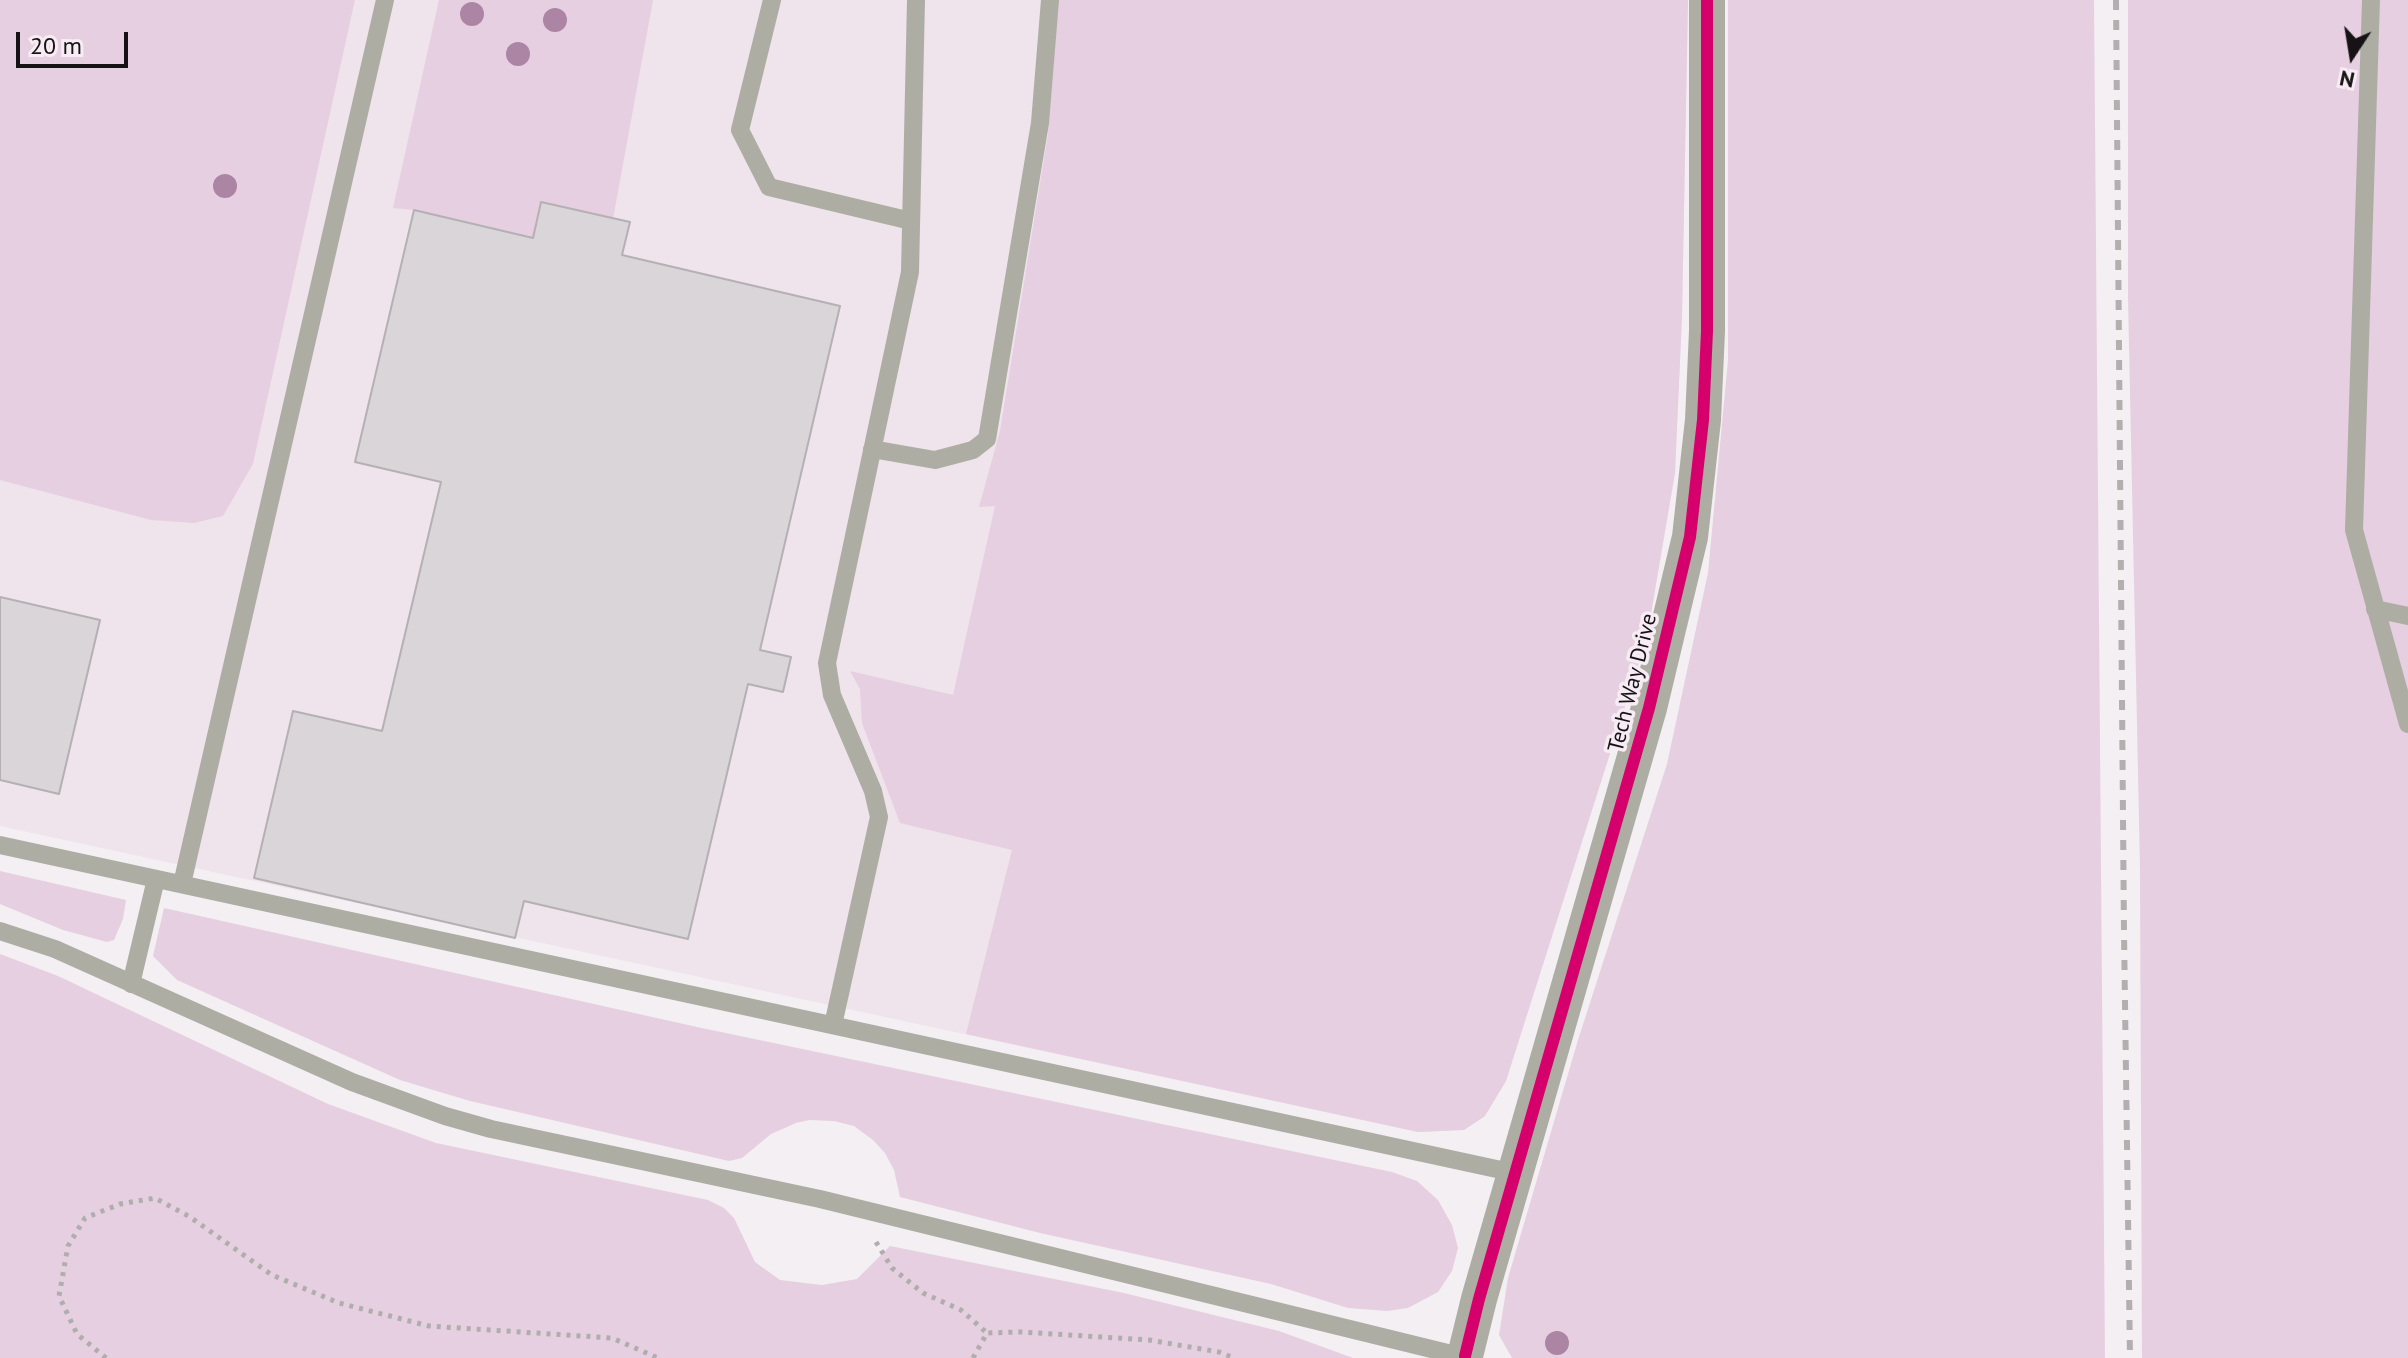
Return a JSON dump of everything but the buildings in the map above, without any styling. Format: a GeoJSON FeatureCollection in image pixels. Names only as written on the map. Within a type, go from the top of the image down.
{"type":"FeatureCollection","features":[{"type":"Feature","properties":{"kind":"street","name":"Tech Way Drive"},"geometry":{"type":"LineString","coordinates":[[1466,1357],[1515,1173],[1649,708],[1690,537],[1703,420],[1707,331],[1707,0]]}},
{"type":"Feature","properties":{"kind":"lane"},"geometry":{"type":"LineString","coordinates":[[182,884],[385,0]]}},
{"type":"Feature","properties":{"kind":"lane"},"geometry":{"type":"LineString","coordinates":[[772,0],[740,130],[769,187],[911,221]]}},
{"type":"Feature","properties":{"kind":"lane"},"geometry":{"type":"LineString","coordinates":[[833,1025],[879,817],[873,791],[832,695],[827,663],[910,272],[916,0]]}},
{"type":"Feature","properties":{"kind":"lane"},"geometry":{"type":"LineString","coordinates":[[872,449],[935,460],[973,450],[987,439],[1040,123],[1050,0]]}},
{"type":"Feature","properties":{"kind":"lane"},"geometry":{"type":"LineString","coordinates":[[2371,0],[2354,530],[2408,724]]}},
{"type":"Feature","properties":{"kind":"lane"},"geometry":{"type":"LineString","coordinates":[[2375,609],[2408,616]]}},
{"type":"Feature","properties":{"kind":"lane"},"geometry":{"type":"LineString","coordinates":[[0,845],[1515,1173]]}},
{"type":"Feature","properties":{"kind":"lane"},"geometry":{"type":"LineString","coordinates":[[131,984],[156,879]]}},
{"type":"Feature","properties":{"kind":"lane"},"geometry":{"type":"LineString","coordinates":[[0,931],[55,949],[308,1064],[445,1116],[491,1129],[855,1207],[1466,1357]]}},
{"type":"Feature","properties":{"kind":"path"},"geometry":{"type":"LineString","coordinates":[[106,1358],[77,1334],[59,1296],[68,1246],[85,1218],[120,1204],[155,1198],[190,1217],[272,1275],[339,1303],[429,1326],[612,1338],[658,1358]]}},
{"type":"Feature","properties":{"kind":"path"},"geometry":{"type":"LineString","coordinates":[[855,1207],[892,1268],[923,1293],[961,1310],[987,1333],[1021,1332],[1149,1340],[1219,1352],[1234,1358]]}},
{"type":"Feature","properties":{"kind":"path"},"geometry":{"type":"LineString","coordinates":[[973,1358],[987,1333]]}},
{"type":"Feature","properties":{"kind":"shaded area"},"geometry":{"type":"Polygon","coordinates":[[[0,0],[355,0],[253,464],[223,516],[194,523],[151,520],[0,480],[0,0]]]}},
{"type":"Feature","properties":{"kind":"shaded area"},"geometry":{"type":"Polygon","coordinates":[[[355,0],[1688,0],[1682,317],[1675,473],[1647,637],[1506,1081],[1485,1116],[1464,1130],[1418,1132],[0,826],[0,480],[223,515],[253,464],[355,0]]]}},
{"type":"Feature","properties":{"kind":"shaded area"},"geometry":{"type":"Polygon","coordinates":[[[439,0],[653,0],[613,219],[542,202],[533,238],[414,210],[393,208],[439,0]]]}},
{"type":"Feature","properties":{"kind":"shaded area"},"geometry":{"type":"Polygon","coordinates":[[[1058,0],[1688,0],[1682,317],[1675,473],[1647,637],[1506,1081],[1485,1116],[1464,1130],[1418,1132],[966,1034],[1012,850],[900,823],[862,723],[860,689],[850,671],[953,695],[995,506],[979,507],[1000,431],[1048,134],[1058,0]]]}},
{"type":"Feature","properties":{"kind":"shaded area"},"geometry":{"type":"Polygon","coordinates":[[[1728,0],[2094,0],[2105,1358],[1512,1358],[1499,1335],[1508,1278],[1578,1040],[1667,764],[1708,573],[1728,360],[1728,0]]]}},
{"type":"Feature","properties":{"kind":"shaded area"},"geometry":{"type":"Polygon","coordinates":[[[2128,0],[2408,0],[2408,1358],[2142,1358],[2140,867],[2128,297],[2128,0]]]}},
{"type":"Feature","properties":{"kind":"shaded area"},"geometry":{"type":"Polygon","coordinates":[[[0,871],[126,900],[123,919],[114,940],[107,942],[63,930],[0,904],[0,871]]]}},
{"type":"Feature","properties":{"kind":"shaded area"},"geometry":{"type":"Polygon","coordinates":[[[164,908],[697,1027],[1392,1172],[1417,1181],[1438,1200],[1452,1225],[1458,1248],[1452,1271],[1438,1292],[1408,1308],[1387,1311],[1348,1308],[1271,1284],[1040,1233],[900,1197],[894,1170],[885,1153],[854,1126],[834,1121],[796,1123],[771,1134],[742,1158],[729,1161],[470,1101],[400,1080],[177,980],[153,956],[164,908]]]}},
{"type":"Feature","properties":{"kind":"shaded area"},"geometry":{"type":"Polygon","coordinates":[[[0,954],[58,976],[328,1104],[436,1143],[708,1200],[724,1208],[734,1218],[755,1262],[780,1280],[822,1285],[857,1279],[890,1246],[1124,1293],[1279,1331],[1353,1358],[0,1358],[0,954]]]}},
{"type":"Feature","properties":{"kind":"railway"},"geometry":{"type":"LineString","coordinates":[[2116,0],[2130,1358]]}},
{"type":"Feature","properties":{"kind":"cycle path"},"geometry":{"type":"LineString","coordinates":[[1465,1356],[1649,708],[1690,537],[1703,420],[1707,331],[1707,0]]}}]}
